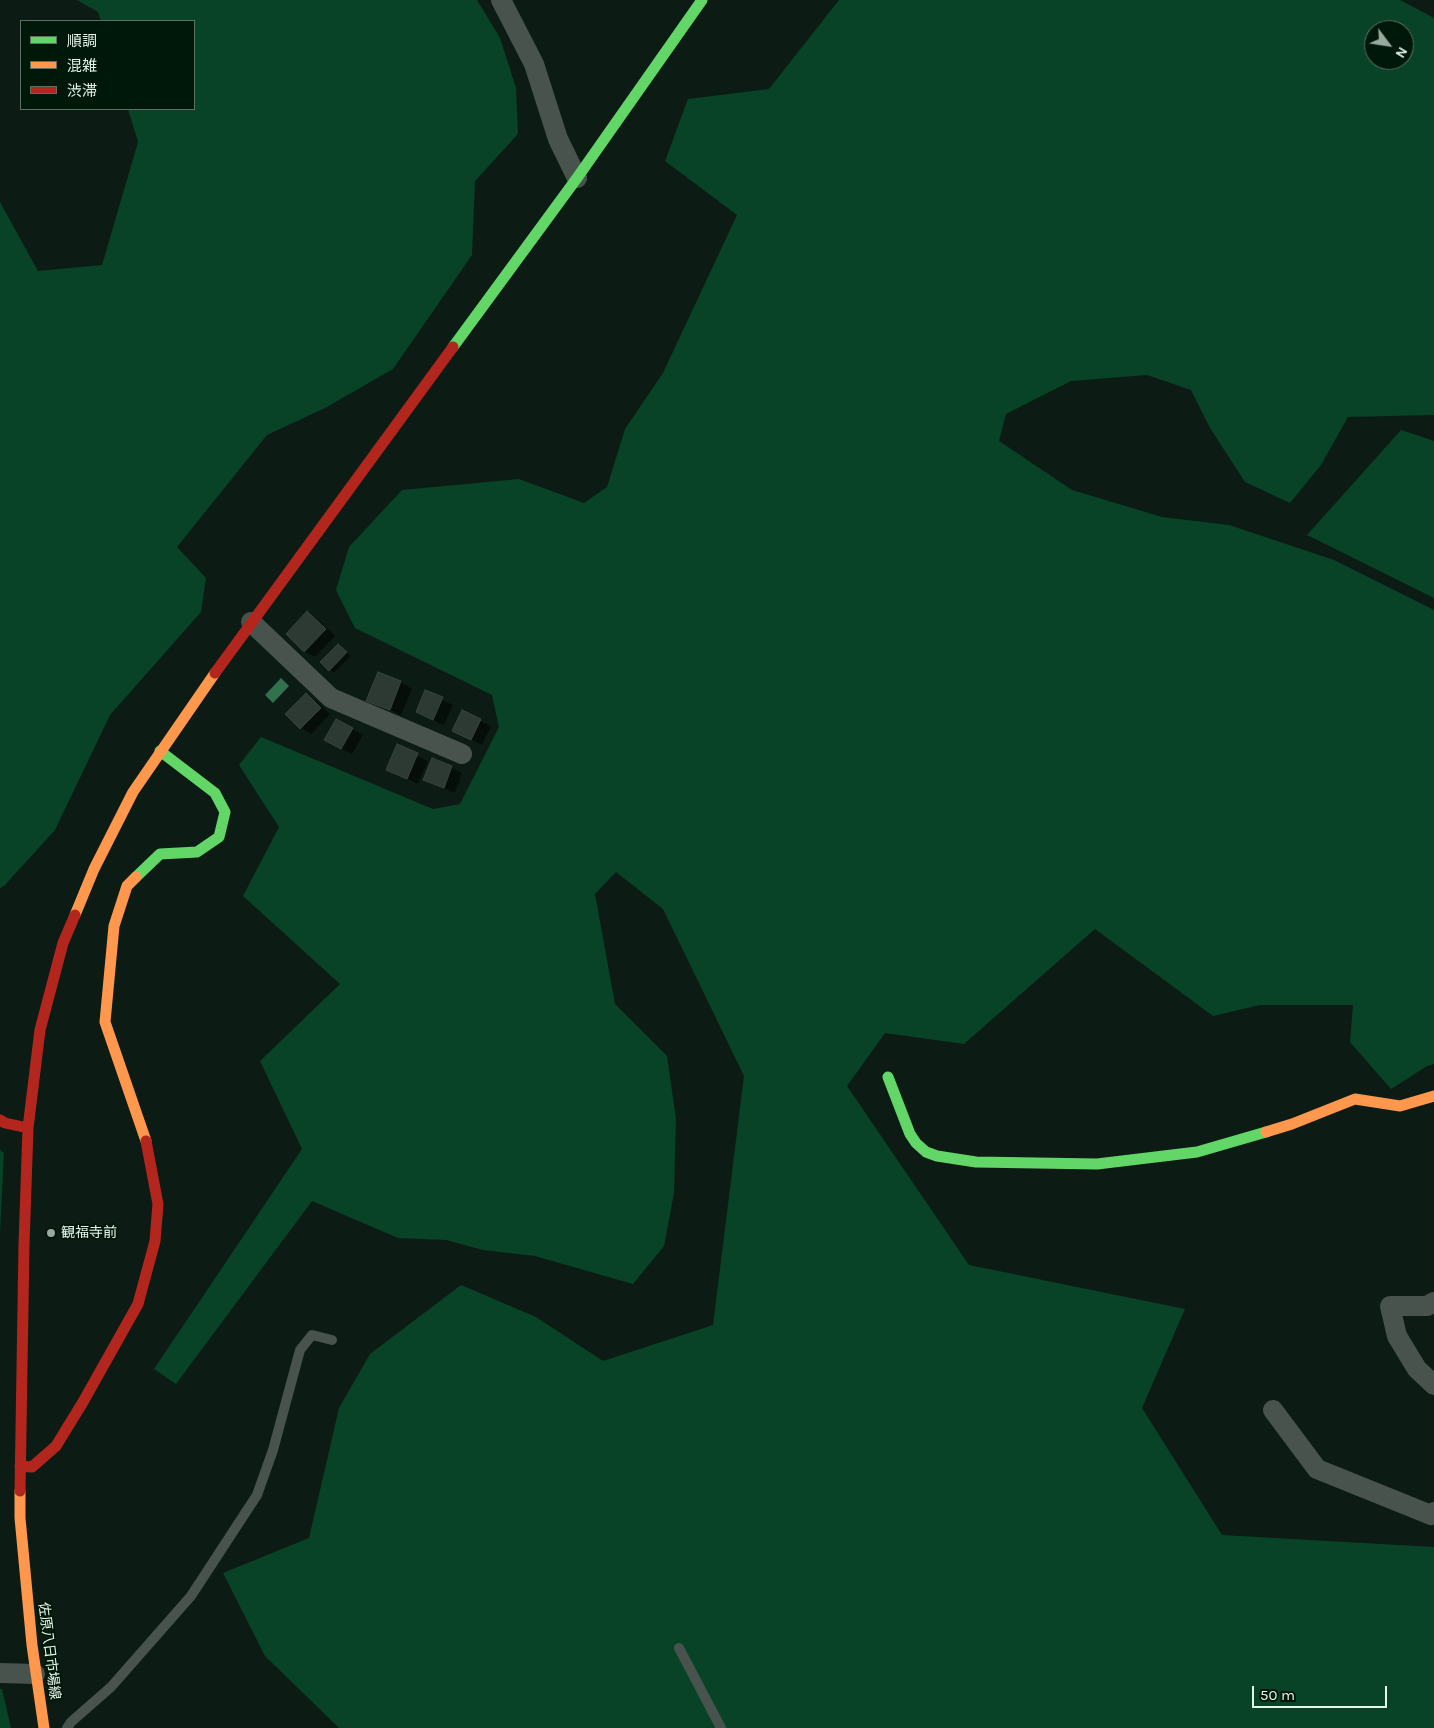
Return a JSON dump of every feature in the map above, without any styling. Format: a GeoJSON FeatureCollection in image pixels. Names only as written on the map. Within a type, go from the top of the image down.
{"type":"FeatureCollection","features":[{"type":"Feature","properties":{"kind":"street"},"geometry":{"type":"LineString","coordinates":[[501,0],[534,64],[558,138],[577,178]]}},
{"type":"Feature","properties":{"kind":"street","name":"佐原八日市場線"},"geometry":{"type":"LineString","coordinates":[[44,1728],[35,1674],[20,1518],[28,1128],[40,1030],[63,943],[94,869],[129,801],[160,750],[251,622],[577,178],[702,0]]}},
{"type":"Feature","properties":{"kind":"street"},"geometry":{"type":"LineString","coordinates":[[251,622],[331,698],[462,754]]}},
{"type":"Feature","properties":{"kind":"street"},"geometry":{"type":"LineString","coordinates":[[20,1466],[32,1467],[56,1446],[138,1304],[155,1241],[158,1204],[148,1147],[106,1022],[114,926],[127,886],[160,854],[197,852],[219,837],[224,812],[215,792],[160,750]]}},
{"type":"Feature","properties":{"kind":"street"},"geometry":{"type":"LineString","coordinates":[[888,1077],[910,1134],[916,1143],[926,1152],[937,1156],[976,1162],[1097,1164],[1197,1152],[1292,1124],[1355,1099],[1400,1106],[1434,1096]]}},
{"type":"Feature","properties":{"kind":"street"},"geometry":{"type":"LineString","coordinates":[[0,1120],[5,1123],[28,1128]]}},
{"type":"Feature","properties":{"kind":"street"},"geometry":{"type":"LineString","coordinates":[[1434,1302],[1427,1306],[1390,1306],[1397,1336],[1417,1369],[1434,1385]]}},
{"type":"Feature","properties":{"kind":"street"},"geometry":{"type":"LineString","coordinates":[[1273,1410],[1317,1469],[1431,1515],[1434,1512]]}},
{"type":"Feature","properties":{"kind":"street"},"geometry":{"type":"LineString","coordinates":[[0,1673],[35,1674]]}},
{"type":"Feature","properties":{"kind":"lane"},"geometry":{"type":"LineString","coordinates":[[66,1728],[111,1687],[191,1596],[257,1495],[272,1450],[300,1350],[312,1335],[332,1340]]}},
{"type":"Feature","properties":{"kind":"lane"},"geometry":{"type":"LineString","coordinates":[[678,1648],[721,1728]]}},
{"type":"Feature","properties":{"kind":"shaded area"},"geometry":{"type":"Polygon","coordinates":[[[77,0],[477,0],[500,38],[516,88],[518,134],[475,181],[472,255],[393,369],[325,408],[267,435],[177,547],[206,578],[201,612],[110,715],[55,830],[4,886],[0,888],[0,202],[38,271],[102,265],[138,142],[128,110],[195,110],[195,20],[101,20],[98,12],[77,0]]]}},
{"type":"Feature","properties":{"kind":"shaded area"},"geometry":{"type":"Polygon","coordinates":[[[839,0],[1400,0],[1434,18],[1434,415],[1348,417],[1321,465],[1290,503],[1245,482],[1210,428],[1191,390],[1147,375],[1071,381],[1006,414],[999,441],[1072,490],[1162,517],[1229,525],[1334,560],[1434,610],[1434,1064],[1427,1066],[1391,1089],[1350,1042],[1353,1005],[1260,1005],[1213,1016],[1095,929],[964,1044],[885,1033],[847,1086],[969,1265],[1185,1309],[1142,1408],[1222,1535],[1434,1547],[1434,1728],[339,1728],[265,1656],[223,1573],[309,1538],[339,1408],[370,1354],[461,1285],[536,1317],[603,1361],[713,1325],[744,1076],[663,909],[616,872],[595,894],[615,1004],[667,1056],[676,1119],[674,1193],[664,1246],[633,1284],[535,1256],[483,1250],[446,1240],[398,1238],[312,1201],[176,1384],[154,1369],[302,1149],[260,1061],[340,984],[243,896],[279,827],[239,765],[261,737],[433,809],[460,804],[499,727],[492,695],[355,628],[336,590],[349,547],[402,490],[519,479],[584,503],[607,487],[625,429],[663,373],[737,215],[665,161],[688,99],[769,89],[839,0]]]}},
{"type":"Feature","properties":{"kind":"shaded area"},"geometry":{"type":"Polygon","coordinates":[[[1401,430],[1434,441],[1434,598],[1307,535],[1401,430]]]}},
{"type":"Feature","properties":{"kind":"shaded area"},"geometry":{"type":"Polygon","coordinates":[[[281,678],[289,686],[273,703],[265,695],[281,678]]]}},
{"type":"Feature","properties":{"kind":"shaded area"},"geometry":{"type":"Polygon","coordinates":[[[0,1150],[4,1153],[0,1233],[0,1150]]]}},
{"type":"Feature","properties":{"kind":"shaded area"},"geometry":{"type":"Polygon","coordinates":[[[0,1689],[2,1689],[11,1728],[0,1728],[0,1689]]]}},
{"type":"Feature","properties":{"kind":"building"},"geometry":{"type":"Polygon","coordinates":[[[307,611],[326,629],[304,652],[286,634],[307,611]]]}},
{"type":"Feature","properties":{"kind":"building"},"geometry":{"type":"Polygon","coordinates":[[[338,644],[347,652],[329,671],[320,662],[338,644]]]}},
{"type":"Feature","properties":{"kind":"building"},"geometry":{"type":"Polygon","coordinates":[[[378,672],[401,681],[390,710],[366,701],[378,672]]]}},
{"type":"Feature","properties":{"kind":"building"},"geometry":{"type":"Polygon","coordinates":[[[425,690],[443,697],[433,720],[416,712],[425,690]]]}},
{"type":"Feature","properties":{"kind":"building"},"geometry":{"type":"Polygon","coordinates":[[[306,693],[321,708],[300,729],[285,714],[306,693]]]}},
{"type":"Feature","properties":{"kind":"building"},"geometry":{"type":"Polygon","coordinates":[[[462,710],[481,719],[471,740],[452,731],[462,710]]]}},
{"type":"Feature","properties":{"kind":"building"},"geometry":{"type":"Polygon","coordinates":[[[336,719],[353,728],[341,749],[324,740],[336,719]]]}},
{"type":"Feature","properties":{"kind":"building"},"geometry":{"type":"Polygon","coordinates":[[[397,744],[418,753],[407,779],[386,770],[397,744]]]}},
{"type":"Feature","properties":{"kind":"building"},"geometry":{"type":"Polygon","coordinates":[[[432,758],[452,766],[444,788],[423,780],[432,758]]]}},
{"type":"Feature","properties":{"kind":"traffic: fast"},"geometry":{"type":"LineString","coordinates":[[453,347],[577,178],[702,0]]}},
{"type":"Feature","properties":{"kind":"traffic: fast"},"geometry":{"type":"LineString","coordinates":[[136,877],[160,854],[197,852],[219,837],[225,812],[215,793],[160,751]]}},
{"type":"Feature","properties":{"kind":"traffic: fast"},"geometry":{"type":"LineString","coordinates":[[888,1077],[910,1134],[916,1143],[926,1152],[937,1156],[976,1162],[1097,1164],[1197,1152],[1266,1132]]}},
{"type":"Feature","properties":{"kind":"traffic: slow"},"geometry":{"type":"LineString","coordinates":[[75,915],[94,869],[133,792],[215,673]]}},
{"type":"Feature","properties":{"kind":"traffic: slow"},"geometry":{"type":"LineString","coordinates":[[136,877],[127,886],[114,926],[105,1022],[146,1141]]}},
{"type":"Feature","properties":{"kind":"traffic: slow"},"geometry":{"type":"LineString","coordinates":[[1266,1132],[1292,1124],[1355,1099],[1400,1106],[1434,1096]]}},
{"type":"Feature","properties":{"kind":"traffic: slow"},"geometry":{"type":"LineString","coordinates":[[20,1491],[20,1518],[32,1645],[44,1728]]}},
{"type":"Feature","properties":{"kind":"traffic: jam"},"geometry":{"type":"LineString","coordinates":[[215,673],[453,347]]}},
{"type":"Feature","properties":{"kind":"traffic: jam"},"geometry":{"type":"LineString","coordinates":[[28,1128],[40,1030],[63,943],[75,915]]}},
{"type":"Feature","properties":{"kind":"traffic: jam"},"geometry":{"type":"LineString","coordinates":[[0,1120],[5,1123],[28,1128],[20,1491]]}},
{"type":"Feature","properties":{"kind":"traffic: jam"},"geometry":{"type":"LineString","coordinates":[[20,1466],[32,1467],[56,1446],[138,1304],[155,1241],[158,1204],[146,1141]]}},
{"type":"Feature","properties":{"kind":"place","name":"観福寺前"},"geometry":{"type":"Point","coordinates":[51,1233]}}]}
